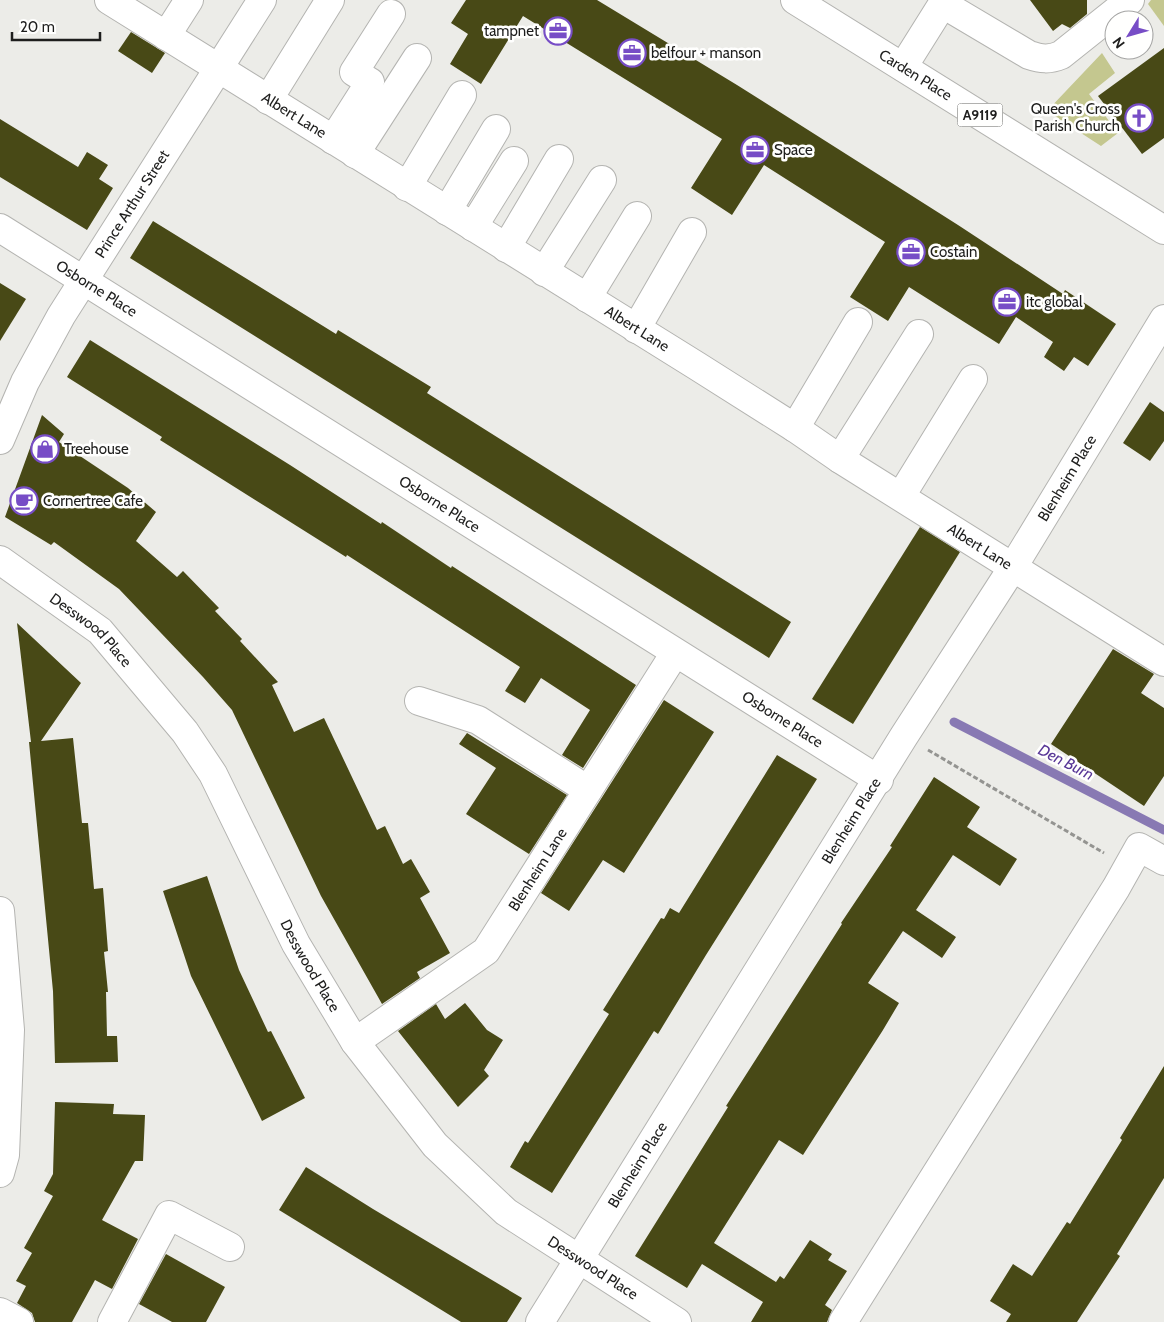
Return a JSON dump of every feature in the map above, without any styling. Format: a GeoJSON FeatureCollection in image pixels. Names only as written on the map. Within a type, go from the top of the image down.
{"type":"FeatureCollection","features":[{"type":"Feature","properties":{"kind":"street","name":"Albert Lane"},"geometry":{"type":"LineString","coordinates":[[109,0],[795,428],[840,459],[1164,662]]}},
{"type":"Feature","properties":{"kind":"street"},"geometry":{"type":"LineString","coordinates":[[166,36],[189,0]]}},
{"type":"Feature","properties":{"kind":"street","name":"Prince Arthur Street"},"geometry":{"type":"LineString","coordinates":[[0,440],[25,382],[62,316],[262,0]]}},
{"type":"Feature","properties":{"kind":"street"},"geometry":{"type":"LineString","coordinates":[[268,100],[330,0]]}},
{"type":"Feature","properties":{"kind":"street","name":"Carden Place"},"geometry":{"type":"LineString","coordinates":[[795,0],[1164,230]]}},
{"type":"Feature","properties":{"kind":"street"},"geometry":{"type":"LineString","coordinates":[[903,67],[944,2],[1028,55],[1040,59],[1052,59],[1061,55],[1130,0]]}},
{"type":"Feature","properties":{"kind":"street"},"geometry":{"type":"LineString","coordinates":[[344,147],[370,82],[354,72],[391,14]]}},
{"type":"Feature","properties":{"kind":"street"},"geometry":{"type":"LineString","coordinates":[[344,147],[417,58]]}},
{"type":"Feature","properties":{"kind":"street"},"geometry":{"type":"LineString","coordinates":[[407,187],[462,95]]}},
{"type":"Feature","properties":{"kind":"street"},"geometry":{"type":"LineString","coordinates":[[447,211],[496,129]]}},
{"type":"Feature","properties":{"kind":"street"},"geometry":{"type":"LineString","coordinates":[[506,248],[559,159]]}},
{"type":"Feature","properties":{"kind":"street"},"geometry":{"type":"LineString","coordinates":[[473,227],[514,161]]}},
{"type":"Feature","properties":{"kind":"street"},"geometry":{"type":"LineString","coordinates":[[544,272],[602,180]]}},
{"type":"Feature","properties":{"kind":"street"},"geometry":{"type":"LineString","coordinates":[[587,298],[637,216]]}},
{"type":"Feature","properties":{"kind":"street","name":"Osborne Place"},"geometry":{"type":"LineString","coordinates":[[0,228],[879,780]]}},
{"type":"Feature","properties":{"kind":"street"},"geometry":{"type":"LineString","coordinates":[[636,329],[692,232]]}},
{"type":"Feature","properties":{"kind":"street","name":"Blenheim Place"},"geometry":{"type":"LineString","coordinates":[[540,1322],[879,780],[904,736],[1013,567],[1164,319]]}},
{"type":"Feature","properties":{"kind":"street"},"geometry":{"type":"LineString","coordinates":[[795,428],[858,322]]}},
{"type":"Feature","properties":{"kind":"street"},"geometry":{"type":"LineString","coordinates":[[840,459],[919,334]]}},
{"type":"Feature","properties":{"kind":"street"},"geometry":{"type":"LineString","coordinates":[[901,496],[973,379]]}},
{"type":"Feature","properties":{"kind":"street","name":"Desswood Place"},"geometry":{"type":"LineString","coordinates":[[0,560],[100,631],[185,732],[213,774],[296,944],[355,1042],[435,1145],[506,1212],[677,1322]]}},
{"type":"Feature","properties":{"kind":"street","name":"Blenheim Lane"},"geometry":{"type":"LineString","coordinates":[[355,1042],[486,951],[675,653]]}},
{"type":"Feature","properties":{"kind":"street"},"geometry":{"type":"LineString","coordinates":[[419,701],[478,720],[588,790]]}},
{"type":"Feature","properties":{"kind":"street"},"geometry":{"type":"LineString","coordinates":[[843,1322],[1140,847],[1164,861]]}},
{"type":"Feature","properties":{"kind":"street"},"geometry":{"type":"LineString","coordinates":[[0,911],[10,1030],[5,1155],[0,1173]]}},
{"type":"Feature","properties":{"kind":"street"},"geometry":{"type":"LineString","coordinates":[[112,1322],[169,1215],[230,1247]]}},
{"type":"Feature","properties":{"kind":"street"},"geometry":{"type":"LineString","coordinates":[[0,1312],[19,1322]]}},
{"type":"Feature","properties":{"kind":"path"},"geometry":{"type":"LineString","coordinates":[[904,736],[1129,867]]}},
{"type":"Feature","properties":{"kind":"green space"},"geometry":{"type":"Polygon","coordinates":[[[1151,0],[1164,0],[1164,26],[1154,10],[1148,4],[1151,0]]]}},
{"type":"Feature","properties":{"kind":"green space"},"geometry":{"type":"Polygon","coordinates":[[[1102,53],[1104,60],[1107,60],[1115,73],[1089,94],[1118,133],[1101,146],[1047,111],[1102,53]]]}},
{"type":"Feature","properties":{"kind":"building"},"geometry":{"type":"Polygon","coordinates":[[[466,0],[597,0],[737,85],[1063,294],[1065,290],[1116,324],[1088,366],[1074,357],[1064,371],[1044,357],[1053,342],[1016,317],[999,344],[909,287],[888,321],[850,297],[885,242],[764,165],[732,215],[691,188],[722,139],[523,16],[481,84],[450,64],[468,34],[451,23],[466,0]]]}},
{"type":"Feature","properties":{"kind":"building"},"geometry":{"type":"Polygon","coordinates":[[[1030,0],[1087,0],[1087,14],[1070,28],[1062,24],[1053,31],[1030,0]]]}},
{"type":"Feature","properties":{"kind":"building"},"geometry":{"type":"Polygon","coordinates":[[[131,32],[165,53],[152,73],[118,51],[131,32]]]}},
{"type":"Feature","properties":{"kind":"building","name":"Queen's Cross Parish Church"},"geometry":{"type":"Polygon","coordinates":[[[1164,48],[1164,138],[1142,154],[1098,96],[1148,60],[1154,60],[1154,55],[1164,48]]]}},
{"type":"Feature","properties":{"kind":"building"},"geometry":{"type":"Polygon","coordinates":[[[0,119],[78,167],[87,152],[108,165],[99,179],[113,188],[87,230],[0,177],[0,119]]]}},
{"type":"Feature","properties":{"kind":"building"},"geometry":{"type":"Polygon","coordinates":[[[153,221],[336,334],[338,330],[431,387],[427,393],[791,622],[769,658],[130,258],[153,221]]]}},
{"type":"Feature","properties":{"kind":"building"},"geometry":{"type":"Polygon","coordinates":[[[0,283],[26,299],[0,341],[0,283]]]}},
{"type":"Feature","properties":{"kind":"building"},"geometry":{"type":"Polygon","coordinates":[[[90,340],[381,524],[382,522],[451,568],[452,566],[636,685],[583,768],[562,755],[590,710],[541,678],[525,703],[505,691],[520,667],[347,555],[346,557],[160,440],[162,437],[67,377],[90,340]]]}},
{"type":"Feature","properties":{"kind":"building"},"geometry":{"type":"Polygon","coordinates":[[[1150,402],[1164,412],[1164,441],[1150,461],[1123,443],[1150,402]]]}},
{"type":"Feature","properties":{"kind":"building"},"geometry":{"type":"Polygon","coordinates":[[[42,415],[64,434],[59,442],[128,488],[156,512],[136,541],[177,577],[183,571],[219,608],[215,611],[242,639],[240,641],[278,682],[272,685],[294,732],[324,718],[377,830],[385,826],[403,864],[411,859],[430,892],[420,898],[450,953],[417,972],[420,978],[382,1004],[321,896],[232,710],[119,589],[54,542],[51,545],[5,517],[42,415]]]}},
{"type":"Feature","properties":{"kind":"building"},"geometry":{"type":"Polygon","coordinates":[[[920,527],[960,552],[853,724],[812,699],[920,527]]]}},
{"type":"Feature","properties":{"kind":"building"},"geometry":{"type":"Polygon","coordinates":[[[17,623],[81,683],[41,741],[73,738],[82,823],[88,823],[94,889],[103,888],[108,951],[104,952],[108,992],[106,992],[107,1036],[117,1036],[118,1062],[55,1063],[53,991],[29,742],[31,742],[17,623]]]}},
{"type":"Feature","properties":{"kind":"building"},"geometry":{"type":"Polygon","coordinates":[[[1113,649],[1154,674],[1141,693],[1164,708],[1164,776],[1144,806],[1051,744],[1113,649]]]}},
{"type":"Feature","properties":{"kind":"building"},"geometry":{"type":"Polygon","coordinates":[[[664,700],[714,732],[624,873],[603,860],[569,911],[541,893],[664,700]]]}},
{"type":"Feature","properties":{"kind":"building"},"geometry":{"type":"Polygon","coordinates":[[[467,733],[567,795],[529,854],[466,814],[496,768],[459,744],[467,733]]]}},
{"type":"Feature","properties":{"kind":"building"},"geometry":{"type":"Polygon","coordinates":[[[777,755],[817,779],[658,1034],[654,1031],[552,1193],[510,1167],[525,1141],[528,1143],[609,1014],[603,1010],[661,918],[664,919],[670,908],[679,913],[777,755]]]}},
{"type":"Feature","properties":{"kind":"building"},"geometry":{"type":"Polygon","coordinates":[[[934,777],[980,807],[967,827],[1017,859],[1000,886],[953,855],[916,910],[956,937],[942,958],[903,931],[868,983],[899,1003],[883,1030],[803,1155],[779,1140],[714,1243],[776,1282],[780,1276],[784,1279],[810,1240],[832,1254],[828,1260],[847,1271],[825,1305],[832,1310],[827,1322],[751,1322],[763,1302],[702,1264],[687,1288],[635,1256],[728,1107],[726,1106],[841,923],[892,847],[890,846],[934,777]]]}},
{"type":"Feature","properties":{"kind":"building"},"geometry":{"type":"Polygon","coordinates":[[[207,876],[239,970],[268,1032],[271,1031],[305,1098],[262,1121],[191,976],[163,891],[207,876]]]}},
{"type":"Feature","properties":{"kind":"building"},"geometry":{"type":"Polygon","coordinates":[[[465,1003],[487,1030],[503,1040],[484,1070],[489,1076],[458,1107],[398,1031],[436,1004],[445,1019],[465,1003]]]}},
{"type":"Feature","properties":{"kind":"building"},"geometry":{"type":"Polygon","coordinates":[[[1164,1066],[1164,1178],[1117,1254],[1120,1256],[1077,1322],[1006,1322],[1011,1314],[990,1301],[1013,1264],[1032,1276],[1067,1222],[1070,1224],[1122,1140],[1120,1138],[1164,1066]]]}},
{"type":"Feature","properties":{"kind":"building"},"geometry":{"type":"Polygon","coordinates":[[[55,1102],[114,1104],[113,1114],[145,1115],[143,1161],[135,1161],[102,1220],[138,1239],[112,1289],[95,1280],[72,1322],[35,1322],[32,1313],[17,1303],[26,1286],[16,1281],[32,1253],[24,1248],[53,1196],[44,1191],[53,1174],[55,1102]]]}},
{"type":"Feature","properties":{"kind":"building"},"geometry":{"type":"Polygon","coordinates":[[[306,1167],[522,1298],[507,1322],[461,1322],[279,1210],[306,1167]]]}},
{"type":"Feature","properties":{"kind":"building"},"geometry":{"type":"Polygon","coordinates":[[[166,1254],[225,1287],[206,1322],[172,1322],[139,1304],[166,1254]]]}},
{"type":"Feature","properties":{"kind":"waterway","name":"Den Burn"},"geometry":{"type":"LineString","coordinates":[[954,722],[1164,830]]}},
{"type":"Feature","properties":{"kind":"place","name":"tampnet"},"geometry":{"type":"Point","coordinates":[558,31]}},
{"type":"Feature","properties":{"kind":"place","name":"belfour + manson"},"geometry":{"type":"Point","coordinates":[632,53]}},
{"type":"Feature","properties":{"kind":"place","name":"Queen's Cross Parish Church"},"geometry":{"type":"Point","coordinates":[1139,118]}},
{"type":"Feature","properties":{"kind":"place","name":"Space"},"geometry":{"type":"Point","coordinates":[755,150]}},
{"type":"Feature","properties":{"kind":"place","name":"Costain"},"geometry":{"type":"Point","coordinates":[911,252]}},
{"type":"Feature","properties":{"kind":"place","name":"itc global"},"geometry":{"type":"Point","coordinates":[1007,302]}},
{"type":"Feature","properties":{"kind":"place","name":"Treehouse"},"geometry":{"type":"Point","coordinates":[45,449]}},
{"type":"Feature","properties":{"kind":"place","name":"Cornertree Cafe"},"geometry":{"type":"Point","coordinates":[24,501]}}]}
